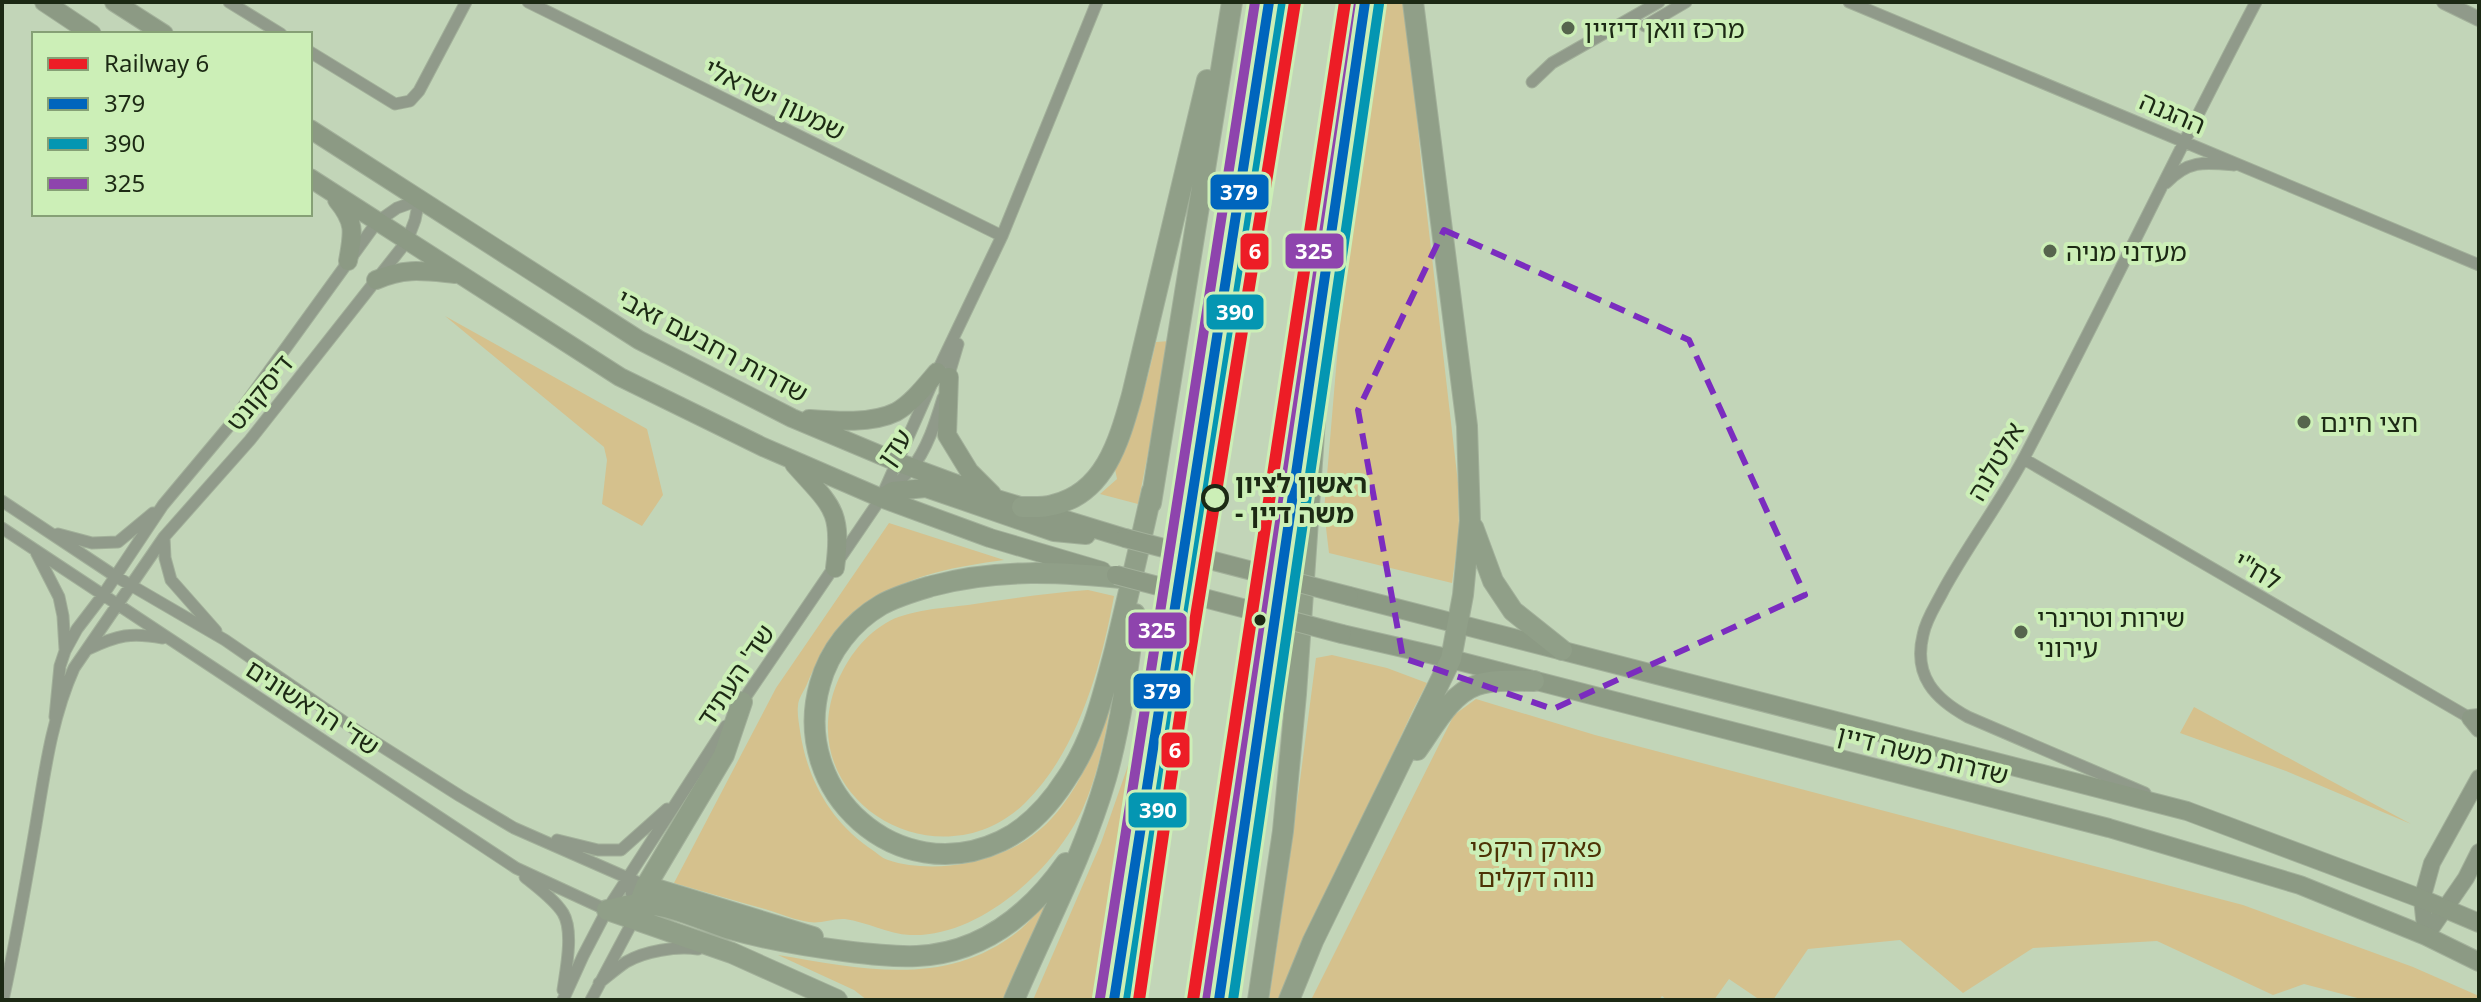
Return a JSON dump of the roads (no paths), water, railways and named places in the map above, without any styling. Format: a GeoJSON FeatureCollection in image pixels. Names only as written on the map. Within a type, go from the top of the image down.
{"type":"FeatureCollection","features":[{"type":"Feature","properties":{"kind":"highway"},"geometry":{"type":"LineString","coordinates":[[1022,507],[1050,506],[1068,500],[1092,484],[1119,443],[1226,2]]}},
{"type":"Feature","properties":{"kind":"highway"},"geometry":{"type":"LineString","coordinates":[[1014,1000],[1085,836],[1116,738],[1152,491],[1232,2]]}},
{"type":"Feature","properties":{"kind":"highway"},"geometry":{"type":"LineString","coordinates":[[1114,1000],[1269,2]]}},
{"type":"Feature","properties":{"kind":"highway"},"geometry":{"type":"LineString","coordinates":[[1219,1000],[1365,2]]}},
{"type":"Feature","properties":{"kind":"highway"},"geometry":{"type":"LineString","coordinates":[[1289,1000],[1313,941],[1451,659],[1458,622],[1470,521],[1467,426],[1413,2]]}},
{"type":"Feature","properties":{"kind":"highway"},"geometry":{"type":"LineString","coordinates":[[1258,1000],[1283,831],[1296,694],[1326,257]]}},
{"type":"Feature","properties":{"kind":"highway"},"geometry":{"type":"LineString","coordinates":[[1120,577],[1043,572],[973,577],[899,597],[881,605],[842,640],[823,671],[815,703],[815,739],[818,756],[832,789],[855,817],[882,837],[918,851],[939,853],[979,849],[1000,841],[1035,817],[1066,779],[1094,725],[1152,491]]}},
{"type":"Feature","properties":{"kind":"highway"},"geometry":{"type":"LineString","coordinates":[[1470,521],[1493,581],[1513,611],[1562,650]]}},
{"type":"Feature","properties":{"kind":"highway"},"geometry":{"type":"LineString","coordinates":[[1382,798],[1444,713],[1464,692],[1477,685],[1534,681]]}},
{"type":"Feature","properties":{"kind":"highway"},"geometry":{"type":"LineString","coordinates":[[637,902],[724,755],[742,702]]}},
{"type":"Feature","properties":{"kind":"highway"},"geometry":{"type":"LineString","coordinates":[[607,910],[637,902],[871,954],[918,956],[949,951],[1003,928],[1030,907],[1085,836]]}},
{"type":"Feature","properties":{"kind":"highway"},"geometry":{"type":"LineString","coordinates":[[637,902],[732,953],[837,1000]]}},
{"type":"Feature","properties":{"kind":"main road"},"geometry":{"type":"LineString","coordinates":[[44,2],[89,32]]}},
{"type":"Feature","properties":{"kind":"main road"},"geometry":{"type":"LineString","coordinates":[[114,2],[161,32]]}},
{"type":"Feature","properties":{"kind":"main road","name":"שדרות רחבעם זאבי"},"geometry":{"type":"LineString","coordinates":[[312,130],[639,340],[792,418],[904,465],[997,499],[1125,538]]}},
{"type":"Feature","properties":{"kind":"main road"},"geometry":{"type":"LineString","coordinates":[[312,179],[620,377],[789,459],[881,498],[990,538],[1120,577]]}},
{"type":"Feature","properties":{"kind":"main road"},"geometry":{"type":"LineString","coordinates":[[331,191],[349,214],[353,231],[348,261]]}},
{"type":"Feature","properties":{"kind":"main road"},"geometry":{"type":"LineString","coordinates":[[376,280],[393,272],[412,270],[460,275]]}},
{"type":"Feature","properties":{"kind":"main road"},"geometry":{"type":"LineString","coordinates":[[792,418],[852,422],[895,412],[943,375]]}},
{"type":"Feature","properties":{"kind":"main road"},"geometry":{"type":"LineString","coordinates":[[943,375],[947,435],[969,471],[997,499]]}},
{"type":"Feature","properties":{"kind":"main road"},"geometry":{"type":"LineString","coordinates":[[789,459],[824,499],[837,520],[839,534],[835,568]]}},
{"type":"Feature","properties":{"kind":"main road"},"geometry":{"type":"LineString","coordinates":[[881,498],[893,491],[926,488],[1054,532],[1125,538]]}},
{"type":"Feature","properties":{"kind":"main road","name":"שדרות משה דיין"},"geometry":{"type":"LineString","coordinates":[[1125,538],[2187,811],[2479,923]]}},
{"type":"Feature","properties":{"kind":"main road","name":"שדרות משה דיין"},"geometry":{"type":"LineString","coordinates":[[1120,577],[2109,828],[2300,885],[2426,936],[2479,962]]}},
{"type":"Feature","properties":{"kind":"main road"},"geometry":{"type":"LineString","coordinates":[[2426,936],[2422,899],[2432,863],[2479,778]]}},
{"type":"Feature","properties":{"kind":"main road"},"geometry":{"type":"LineString","coordinates":[[2426,936],[2466,878],[2479,852]]}},
{"type":"Feature","properties":{"kind":"street"},"geometry":{"type":"LineString","coordinates":[[229,2],[278,32]]}},
{"type":"Feature","properties":{"kind":"street"},"geometry":{"type":"LineString","coordinates":[[312,53],[395,104],[410,101],[419,91],[466,2]]}},
{"type":"Feature","properties":{"kind":"street","name":"שמעון ישראלי"},"geometry":{"type":"LineString","coordinates":[[528,2],[1002,236]]}},
{"type":"Feature","properties":{"kind":"street","name":"עדן"},"geometry":{"type":"LineString","coordinates":[[904,465],[1097,2]]}},
{"type":"Feature","properties":{"kind":"street"},"geometry":{"type":"LineString","coordinates":[[1532,82],[1552,63],[1659,2]]}},
{"type":"Feature","properties":{"kind":"street"},"geometry":{"type":"LineString","coordinates":[[1645,26],[1686,2]]}},
{"type":"Feature","properties":{"kind":"street","name":"ההגנה"},"geometry":{"type":"LineString","coordinates":[[1849,2],[2479,265]]}},
{"type":"Feature","properties":{"kind":"street","name":"אלטלנה"},"geometry":{"type":"LineString","coordinates":[[2187,811],[1968,717],[1941,700],[1931,687],[1922,668],[1921,652],[1928,619],[2024,459],[2183,140],[2256,2]]}},
{"type":"Feature","properties":{"kind":"street"},"geometry":{"type":"LineString","coordinates":[[2444,2],[2479,19]]}},
{"type":"Feature","properties":{"kind":"street"},"geometry":{"type":"LineString","coordinates":[[2157,192],[2178,171],[2190,165],[2204,162],[2243,165]]}},
{"type":"Feature","properties":{"kind":"street"},"geometry":{"type":"LineString","coordinates":[[377,222],[397,208],[419,200]]}},
{"type":"Feature","properties":{"kind":"street","name":"דיסקונט"},"geometry":{"type":"LineString","coordinates":[[55,717],[84,651],[164,537],[250,440],[407,241],[419,200]]}},
{"type":"Feature","properties":{"kind":"street","name":"דיסקונט"},"geometry":{"type":"LineString","coordinates":[[163,505],[230,425],[377,222]]}},
{"type":"Feature","properties":{"kind":"street","name":"עדן"},"geometry":{"type":"LineString","coordinates":[[881,498],[936,421],[943,375]]}},
{"type":"Feature","properties":{"kind":"street","name":"לח\"י"},"geometry":{"type":"LineString","coordinates":[[2024,459],[2476,721]]}},
{"type":"Feature","properties":{"kind":"street","name":"שד' העתיד"},"geometry":{"type":"LineString","coordinates":[[591,1000],[637,902],[680,797],[881,498]]}},
{"type":"Feature","properties":{"kind":"street","name":"שד' הראשונים"},"geometry":{"type":"LineString","coordinates":[[2,501],[115,576],[225,640],[356,730],[514,828]]}},
{"type":"Feature","properties":{"kind":"street"},"geometry":{"type":"LineString","coordinates":[[45,531],[92,543],[118,542],[163,505]]}},
{"type":"Feature","properties":{"kind":"street"},"geometry":{"type":"LineString","coordinates":[[3,1000],[55,717],[60,666],[77,629],[163,505]]}},
{"type":"Feature","properties":{"kind":"street","name":"שד' הראשונים"},"geometry":{"type":"LineString","coordinates":[[2,528],[516,868],[607,910]]}},
{"type":"Feature","properties":{"kind":"street"},"geometry":{"type":"LineString","coordinates":[[164,537],[171,580],[225,640]]}},
{"type":"Feature","properties":{"kind":"street"},"geometry":{"type":"LineString","coordinates":[[35,552],[59,597],[65,651]]}},
{"type":"Feature","properties":{"kind":"street"},"geometry":{"type":"LineString","coordinates":[[84,651],[124,635],[170,639]]}},
{"type":"Feature","properties":{"kind":"street"},"geometry":{"type":"LineString","coordinates":[[514,828],[598,850],[621,850],[680,797]]}},
{"type":"Feature","properties":{"kind":"street"},"geometry":{"type":"LineString","coordinates":[[514,828],[637,902]]}},
{"type":"Feature","properties":{"kind":"street"},"geometry":{"type":"LineString","coordinates":[[516,868],[564,914],[568,955],[562,1000]]}},
{"type":"Feature","properties":{"kind":"street","name":"שד' העתיד"},"geometry":{"type":"LineString","coordinates":[[562,1000],[607,910],[637,902]]}},
{"type":"Feature","properties":{"kind":"street"},"geometry":{"type":"LineString","coordinates":[[599,983],[626,962],[647,954],[687,947],[732,953]]}},
{"type":"Feature","properties":{"kind":"rail line","name":"6"},"geometry":{"type":"LineString","coordinates":[[1139,1000],[1182,703],[1295,2]]}},
{"type":"Feature","properties":{"kind":"rail line","name":"6"},"geometry":{"type":"LineString","coordinates":[[1193,1000],[1345,2]]}},
{"type":"Feature","properties":{"kind":"place","name":"מרכז וואן דיזיין"},"geometry":{"type":"Point","coordinates":[1568,28]}},
{"type":"Feature","properties":{"kind":"place","name":"מעדני מניה"},"geometry":{"type":"Point","coordinates":[2050,251]}},
{"type":"Feature","properties":{"kind":"place","name":"חצי חינם"},"geometry":{"type":"Point","coordinates":[2304,422]}},
{"type":"Feature","properties":{"kind":"place","name":"ראשון לציון - משה דיין"},"geometry":{"type":"Point","coordinates":[1215,498]}},
{"type":"Feature","properties":{"kind":"place","name":"שירות וטרינרי עירוני"},"geometry":{"type":"Point","coordinates":[2021,632]}},
{"type":"Feature","properties":{"kind":"park label","name":"פארק היקפי נווה דקלים"},"geometry":{"type":"Point","coordinates":[1536,862]}}]}
